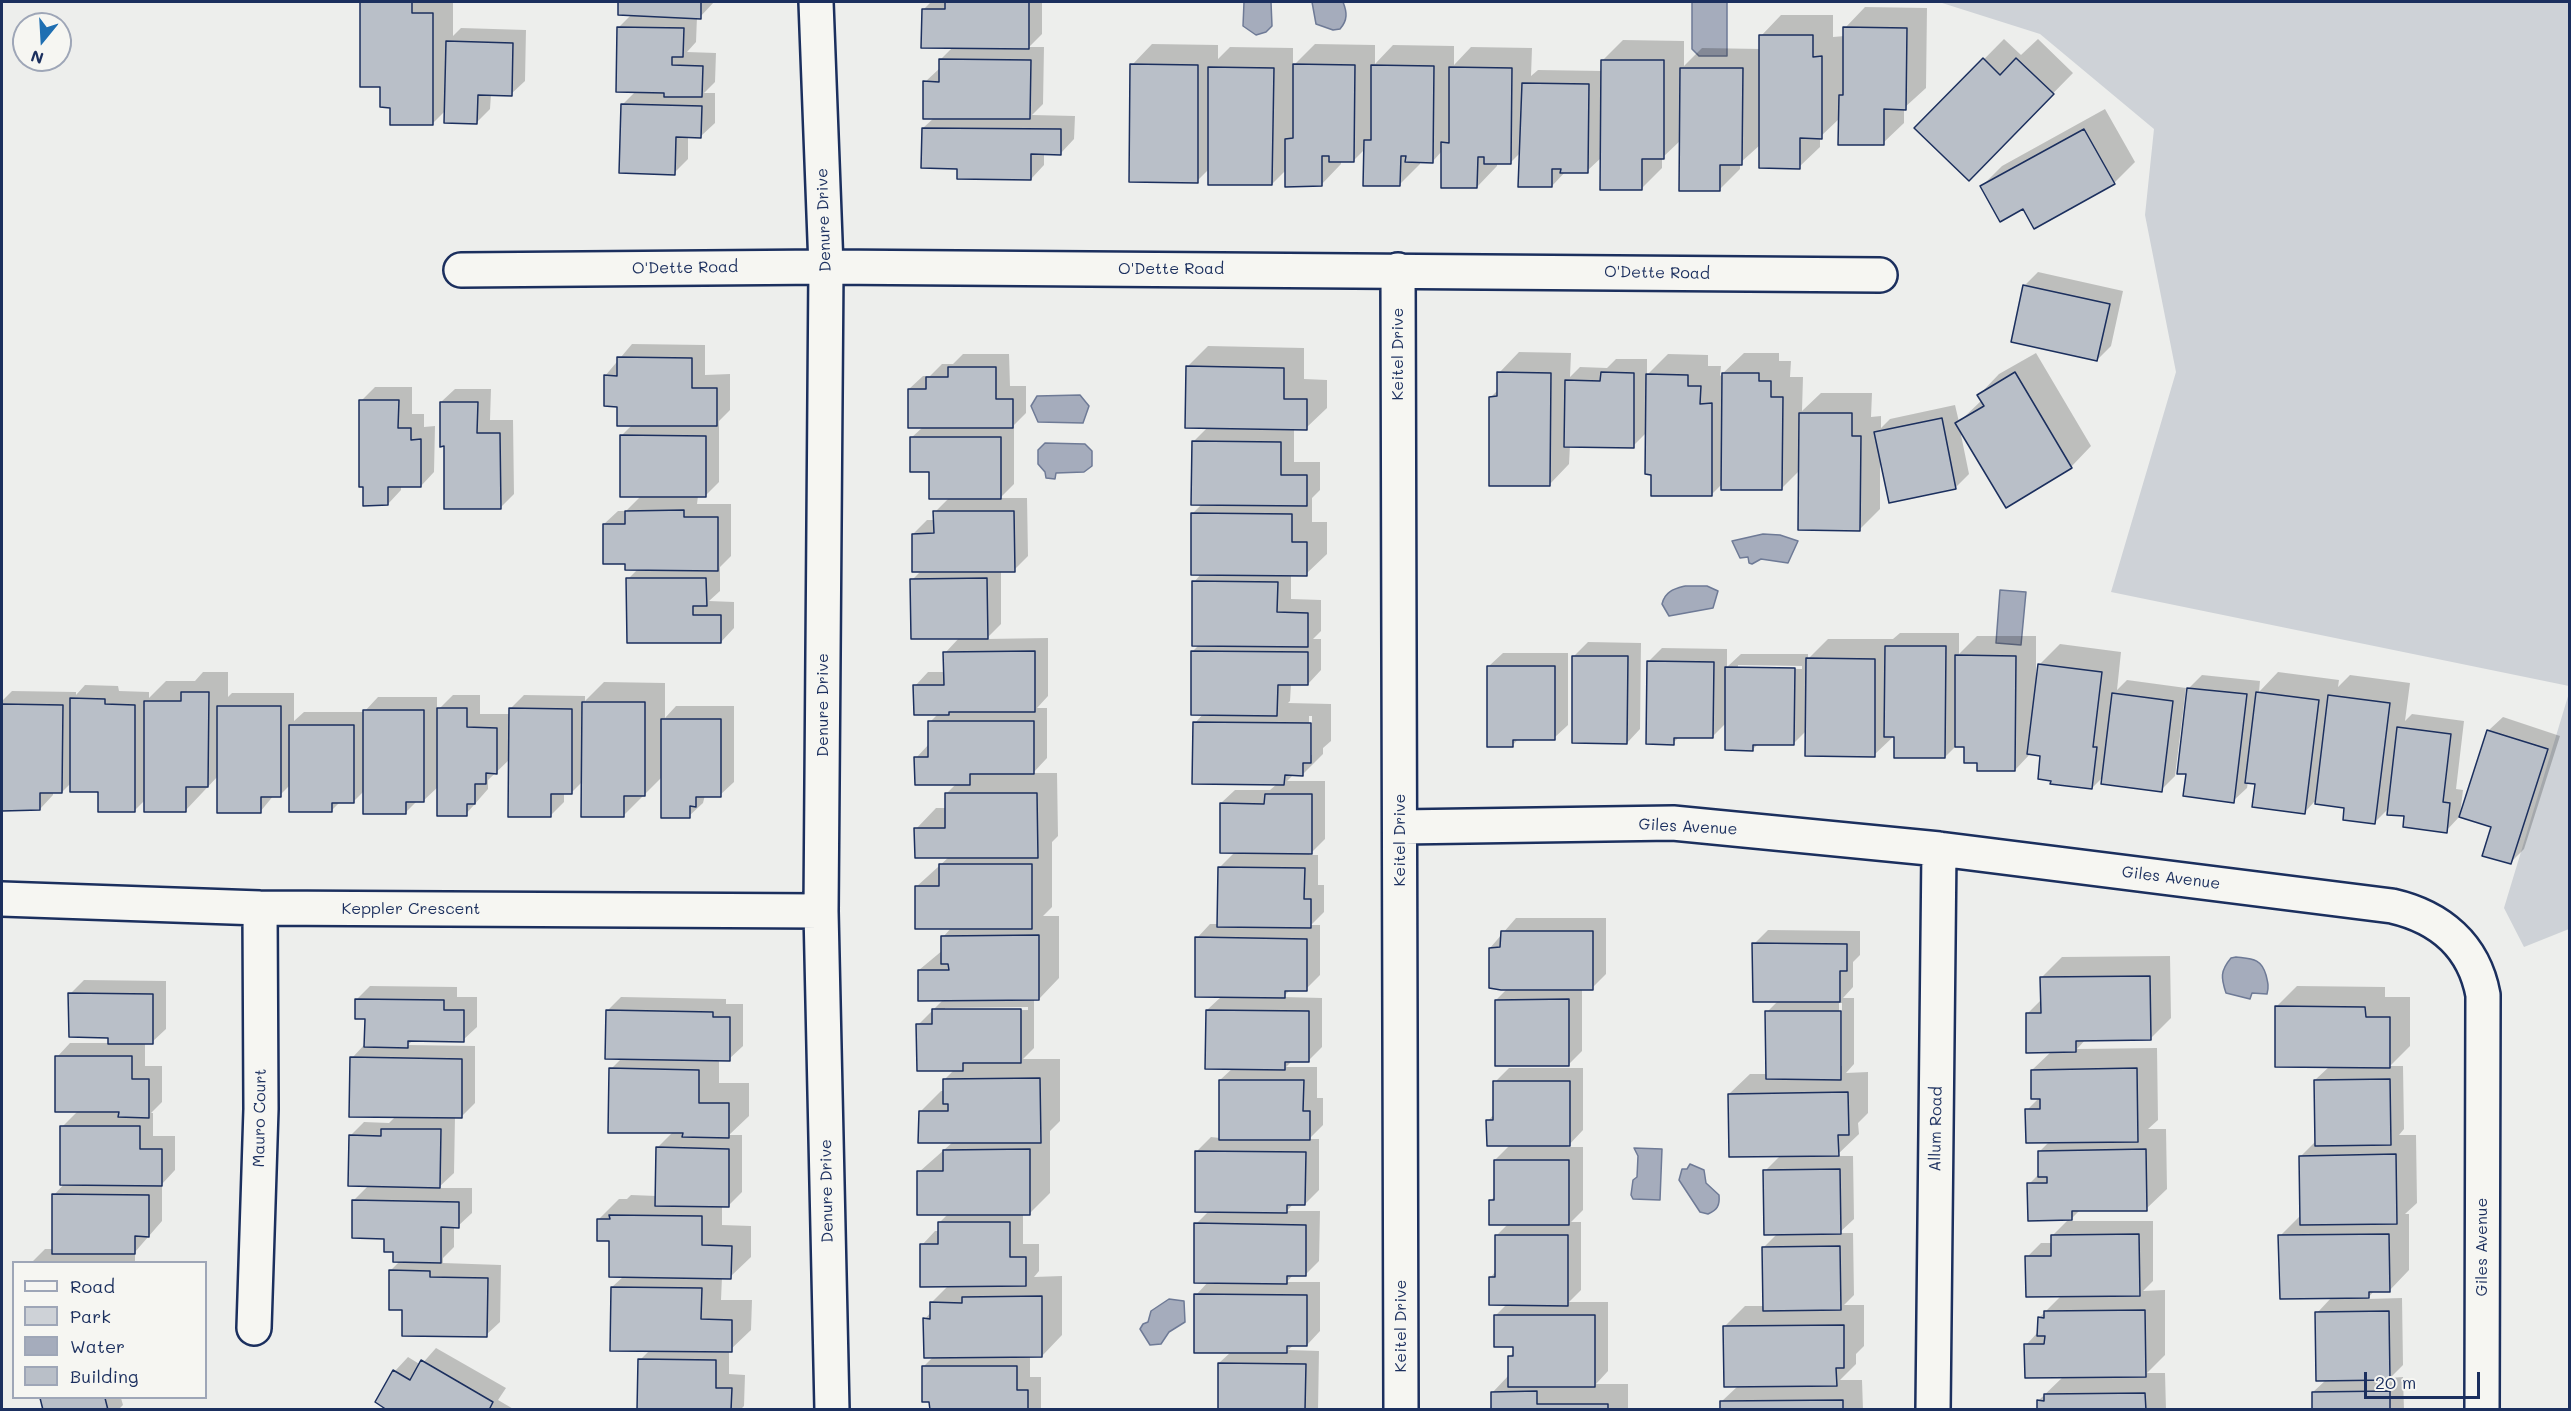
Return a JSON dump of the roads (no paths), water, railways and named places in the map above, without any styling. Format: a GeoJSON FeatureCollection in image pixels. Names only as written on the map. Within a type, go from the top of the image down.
{"type":"FeatureCollection","features":[{"type":"Feature","properties":{"kind":"street","name":"Denure Drive"},"geometry":{"type":"LineString","coordinates":[[816,2],[826,267],[821,911],[832,1410]]}},
{"type":"Feature","properties":{"kind":"street","name":"O'Dette Road"},"geometry":{"type":"LineString","coordinates":[[461,270],[826,267],[1880,275]]}},
{"type":"Feature","properties":{"kind":"street","name":"Keitel Drive"},"geometry":{"type":"LineString","coordinates":[[1398,270],[1401,1410]]}},
{"type":"Feature","properties":{"kind":"street","name":"Giles Avenue"},"geometry":{"type":"LineString","coordinates":[[1400,827],[1673,823],[1939,849],[2392,906],[2430,918],[2461,944],[2480,977],[2483,995],[2482,1410]]}},
{"type":"Feature","properties":{"kind":"street","name":"Allum Road"},"geometry":{"type":"LineString","coordinates":[[1933,1410],[1939,849]]}},
{"type":"Feature","properties":{"kind":"street","name":"Keppler Crescent"},"geometry":{"type":"LineString","coordinates":[[2,899],[260,908],[821,911]]}},
{"type":"Feature","properties":{"kind":"street","name":"Mauro Court"},"geometry":{"type":"LineString","coordinates":[[254,1328],[261,1109],[260,908]]}},
{"type":"Feature","properties":{"kind":"water"},"geometry":{"type":"Polygon","coordinates":[[[1244,2],[1271,2],[1272,26],[1266,32],[1256,35],[1243,26],[1244,2]]]}},
{"type":"Feature","properties":{"kind":"water"},"geometry":{"type":"Polygon","coordinates":[[[1312,2],[1343,2],[1346,16],[1340,29],[1333,30],[1316,24],[1312,2]]]}},
{"type":"Feature","properties":{"kind":"water"},"geometry":{"type":"Polygon","coordinates":[[[1692,2],[1727,2],[1727,56],[1699,56],[1692,49],[1692,2]]]}},
{"type":"Feature","properties":{"kind":"water"},"geometry":{"type":"Polygon","coordinates":[[[1080,395],[1089,406],[1083,423],[1038,422],[1031,406],[1037,396],[1080,395]]]}},
{"type":"Feature","properties":{"kind":"water"},"geometry":{"type":"Polygon","coordinates":[[[1045,443],[1085,444],[1092,451],[1092,466],[1084,472],[1056,473],[1055,479],[1046,478],[1045,472],[1038,464],[1038,450],[1045,443]]]}},
{"type":"Feature","properties":{"kind":"water"},"geometry":{"type":"Polygon","coordinates":[[[1763,534],[1780,535],[1798,541],[1788,563],[1761,559],[1752,564],[1749,563],[1748,557],[1740,558],[1732,541],[1763,534]]]}},
{"type":"Feature","properties":{"kind":"water"},"geometry":{"type":"Polygon","coordinates":[[[1685,586],[1707,586],[1718,591],[1713,608],[1669,616],[1662,604],[1665,596],[1670,591],[1685,586]]]}},
{"type":"Feature","properties":{"kind":"water"},"geometry":{"type":"Polygon","coordinates":[[[2000,590],[2026,592],[2021,645],[1996,643],[2000,590]]]}},
{"type":"Feature","properties":{"kind":"water"},"geometry":{"type":"Polygon","coordinates":[[[2231,958],[2259,962],[2267,980],[2267,994],[2252,993],[2250,999],[2226,993],[2222,979],[2223,971],[2231,958]]]}},
{"type":"Feature","properties":{"kind":"water"},"geometry":{"type":"Polygon","coordinates":[[[1634,1148],[1662,1149],[1660,1200],[1633,1199],[1631,1195],[1633,1180],[1637,1177],[1638,1156],[1634,1148]]]}},
{"type":"Feature","properties":{"kind":"water"},"geometry":{"type":"Polygon","coordinates":[[[1690,1164],[1704,1170],[1706,1183],[1719,1195],[1717,1207],[1708,1214],[1700,1212],[1679,1180],[1682,1169],[1687,1169],[1690,1164]]]}},
{"type":"Feature","properties":{"kind":"water"},"geometry":{"type":"Polygon","coordinates":[[[1169,1299],[1184,1301],[1185,1322],[1169,1332],[1161,1344],[1150,1345],[1140,1329],[1148,1322],[1151,1311],[1169,1299]]]}}]}
